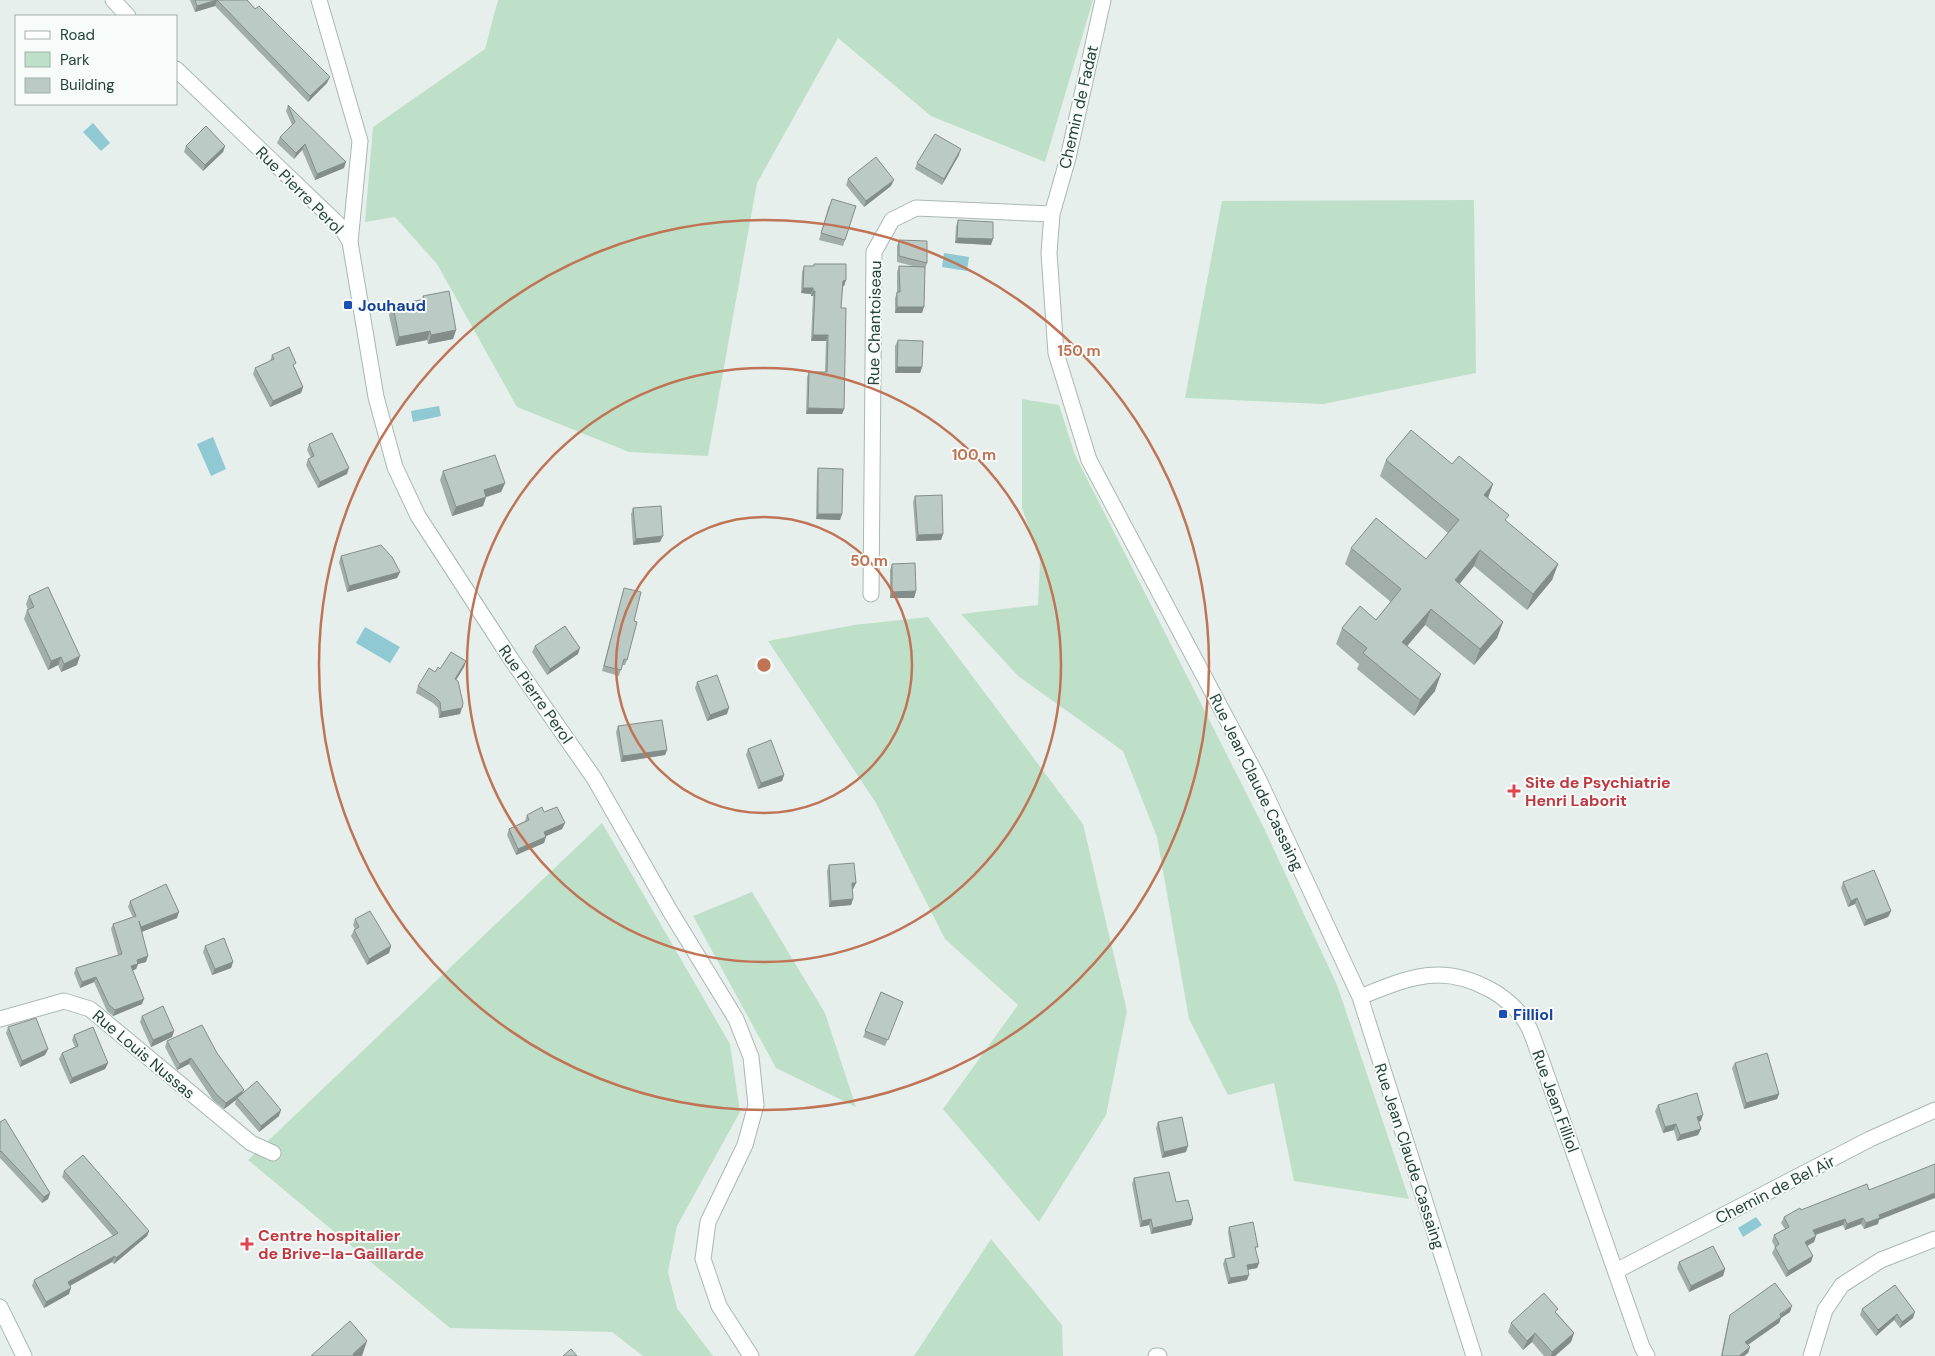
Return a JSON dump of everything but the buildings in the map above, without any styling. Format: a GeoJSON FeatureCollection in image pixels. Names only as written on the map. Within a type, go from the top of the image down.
{"type":"FeatureCollection","features":[{"type":"Feature","properties":{"kind":"street"},"geometry":{"type":"LineString","coordinates":[[112,0],[127,15]]}},
{"type":"Feature","properties":{"kind":"street"},"geometry":{"type":"LineString","coordinates":[[319,0],[360,141],[350,242]]}},
{"type":"Feature","properties":{"kind":"street","name":"Chemin de Fadat"},"geometry":{"type":"LineString","coordinates":[[1052,214],[1068,158],[1102,0]]}},
{"type":"Feature","properties":{"kind":"street","name":"Rue Pierre Perol"},"geometry":{"type":"LineString","coordinates":[[178,71],[341,227],[350,242],[376,397],[395,467],[418,516],[511,659],[594,778],[670,911],[736,1020],[751,1057],[756,1105],[745,1145],[708,1222],[703,1259],[719,1306],[750,1356]]}},
{"type":"Feature","properties":{"kind":"street","name":"Rue Chantoiseau"},"geometry":{"type":"LineString","coordinates":[[871,594],[874,252],[892,220],[916,208],[1052,214]]}},
{"type":"Feature","properties":{"kind":"street","name":"Rue Jean Claude Cassaing"},"geometry":{"type":"LineString","coordinates":[[1052,214],[1049,253],[1056,353],[1089,460],[1258,778],[1360,997],[1474,1356]]}},
{"type":"Feature","properties":{"kind":"street","name":"Rue Jean Filliol"},"geometry":{"type":"LineString","coordinates":[[1360,997],[1402,981],[1424,976],[1450,975],[1474,980],[1502,997],[1526,1023],[1541,1059],[1642,1347],[1647,1356]]}},
{"type":"Feature","properties":{"kind":"street","name":"Rue Louis Nussas"},"geometry":{"type":"LineString","coordinates":[[0,1019],[64,1001],[90,1009],[251,1143],[274,1153]]}},
{"type":"Feature","properties":{"kind":"street","name":"Chemin de Bel Air"},"geometry":{"type":"LineString","coordinates":[[1616,1271],[1870,1139],[1935,1110]]}},
{"type":"Feature","properties":{"kind":"street"},"geometry":{"type":"LineString","coordinates":[[1811,1356],[1826,1310],[1842,1285],[1882,1260],[1935,1239]]}},
{"type":"Feature","properties":{"kind":"street"},"geometry":{"type":"LineString","coordinates":[[0,1307],[24,1356]]}},
{"type":"Feature","properties":{"kind":"green space"},"geometry":{"type":"Polygon","coordinates":[[[498,0],[1093,0],[1045,162],[931,116],[838,38],[757,183],[708,456],[629,452],[517,407],[437,264],[395,217],[365,222],[373,127],[485,49],[498,0]]]}},
{"type":"Feature","properties":{"kind":"green space"},"geometry":{"type":"Polygon","coordinates":[[[1474,200],[1476,373],[1323,404],[1185,398],[1222,201],[1474,200]]]}},
{"type":"Feature","properties":{"kind":"green space"},"geometry":{"type":"Polygon","coordinates":[[[1022,399],[1059,405],[1075,455],[1264,828],[1337,985],[1409,1199],[1294,1181],[1274,1083],[1228,1095],[1189,1019],[1157,837],[1123,751],[1018,676],[961,614],[1038,605],[1040,561],[1022,508],[1022,399]]]}},
{"type":"Feature","properties":{"kind":"green space"},"geometry":{"type":"Polygon","coordinates":[[[928,617],[1083,824],[1127,1011],[1106,1115],[1039,1222],[943,1109],[1018,1005],[945,939],[876,803],[768,641],[854,625],[928,617]]]}},
{"type":"Feature","properties":{"kind":"green space"},"geometry":{"type":"Polygon","coordinates":[[[602,823],[730,1044],[740,1112],[677,1226],[668,1272],[677,1308],[713,1356],[643,1356],[612,1332],[450,1328],[248,1160],[602,823]]]}},
{"type":"Feature","properties":{"kind":"green space"},"geometry":{"type":"Polygon","coordinates":[[[752,892],[825,1013],[856,1107],[776,1068],[693,916],[752,892]]]}},
{"type":"Feature","properties":{"kind":"green space"},"geometry":{"type":"Polygon","coordinates":[[[991,1239],[1062,1325],[1063,1356],[914,1356],[991,1239]]]}},
{"type":"Feature","properties":{"kind":"water"},"geometry":{"type":"Polygon","coordinates":[[[93,123],[110,143],[101,151],[83,132],[93,123]]]}},
{"type":"Feature","properties":{"kind":"water"},"geometry":{"type":"Polygon","coordinates":[[[944,253],[969,257],[967,271],[942,267],[944,253]]]}},
{"type":"Feature","properties":{"kind":"water"},"geometry":{"type":"Polygon","coordinates":[[[439,406],[441,416],[413,422],[411,411],[439,406]]]}},
{"type":"Feature","properties":{"kind":"water"},"geometry":{"type":"Polygon","coordinates":[[[213,437],[226,469],[211,476],[197,444],[213,437]]]}},
{"type":"Feature","properties":{"kind":"water"},"geometry":{"type":"Polygon","coordinates":[[[365,627],[400,647],[390,663],[356,643],[365,627]]]}},
{"type":"Feature","properties":{"kind":"water"},"geometry":{"type":"Polygon","coordinates":[[[1756,1217],[1762,1225],[1743,1237],[1738,1228],[1756,1217]]]}},
{"type":"Feature","properties":{"kind":"place","name":"Jouhaud"},"geometry":{"type":"Point","coordinates":[348,305]}},
{"type":"Feature","properties":{"kind":"place","name":"Site de Psychiatrie Henri Laborit"},"geometry":{"type":"Point","coordinates":[1514,791]}},
{"type":"Feature","properties":{"kind":"place","name":"Filliol"},"geometry":{"type":"Point","coordinates":[1503,1014]}},
{"type":"Feature","properties":{"kind":"place","name":"Centre hospitalier de Brive-la-Gaillarde"},"geometry":{"type":"Point","coordinates":[247,1244]}}]}
